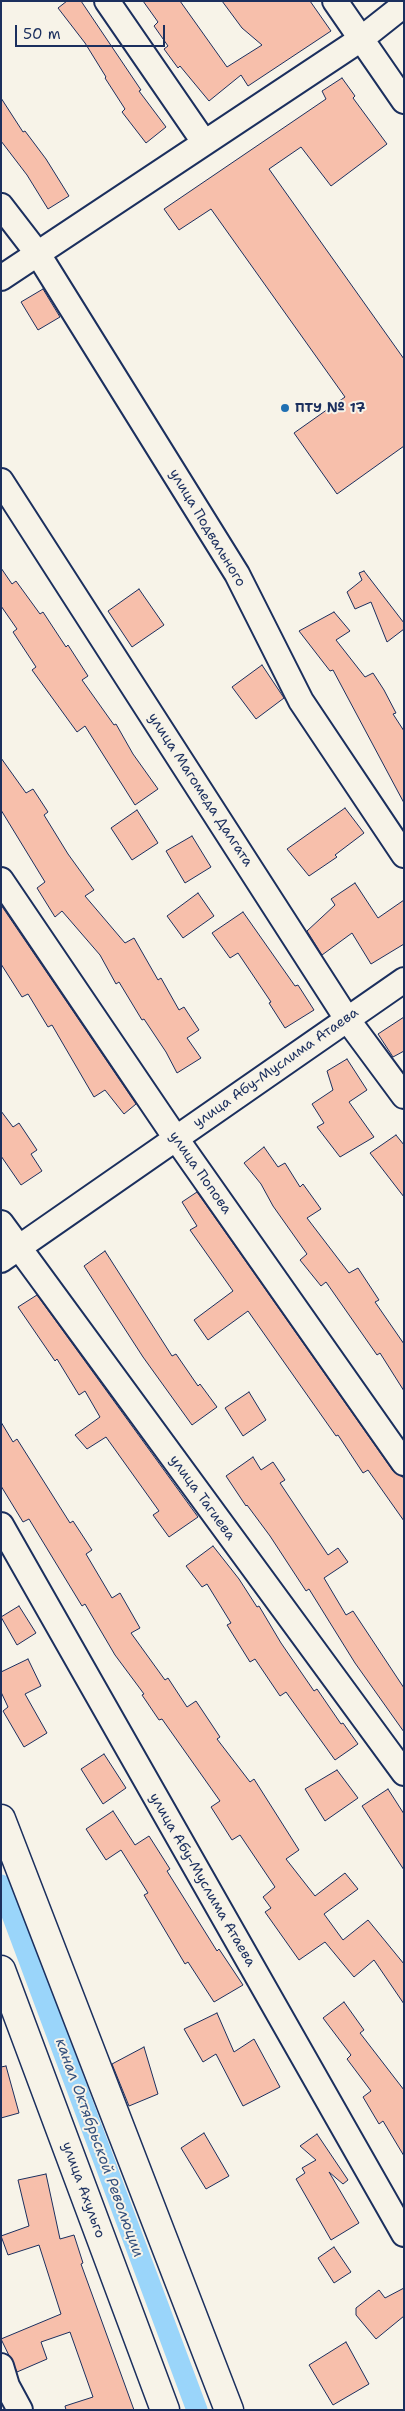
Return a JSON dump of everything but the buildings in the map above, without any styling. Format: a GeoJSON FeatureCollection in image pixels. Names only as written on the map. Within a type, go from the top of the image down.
{"type":"FeatureCollection","features":[{"type":"Feature","properties":{"kind":"main road"},"geometry":{"type":"LineString","coordinates":[[1,1819],[229,2410]]}},
{"type":"Feature","properties":{"kind":"main road","name":"улица Ахульго"},"geometry":{"type":"LineString","coordinates":[[1,1970],[165,2410]]}},
{"type":"Feature","properties":{"kind":"street"},"geometry":{"type":"LineString","coordinates":[[107,1],[204,142]]}},
{"type":"Feature","properties":{"kind":"street"},"geometry":{"type":"LineString","coordinates":[[335,1],[404,101]]}},
{"type":"Feature","properties":{"kind":"street"},"geometry":{"type":"LineString","coordinates":[[1,278],[362,39],[404,5]]}},
{"type":"Feature","properties":{"kind":"street","name":"улица Подвального"},"geometry":{"type":"LineString","coordinates":[[1,206],[38,254],[237,574],[301,701],[404,855]]}},
{"type":"Feature","properties":{"kind":"street","name":"улица Магомеда Далгата"},"geometry":{"type":"LineString","coordinates":[[1,481],[347,1019],[404,1096]]}},
{"type":"Feature","properties":{"kind":"street","name":"улица Попова"},"geometry":{"type":"LineString","coordinates":[[1,880],[176,1137],[404,1462]]}},
{"type":"Feature","properties":{"kind":"street","name":"улица Абу-Муслима Атаева"},"geometry":{"type":"LineString","coordinates":[[10,1255],[176,1137],[404,980]]}},
{"type":"Feature","properties":{"kind":"street","name":"улица Тагиева"},"geometry":{"type":"LineString","coordinates":[[1,1223],[10,1255],[404,1772]]}},
{"type":"Feature","properties":{"kind":"street","name":"улица Абу-Муслима Атаева"},"geometry":{"type":"LineString","coordinates":[[1,1525],[404,2234]]}},
{"type":"Feature","properties":{"kind":"street"},"geometry":{"type":"LineString","coordinates":[[1,2366],[7,2386],[20,2410]]}},
{"type":"Feature","properties":{"kind":"waterway","name":"канал Октябрьской Революции"},"geometry":{"type":"LineString","coordinates":[[1,1885],[197,2410]]}},
{"type":"Feature","properties":{"kind":"place","name":"ПТУ № 17"},"geometry":{"type":"Point","coordinates":[285,408]}}]}
